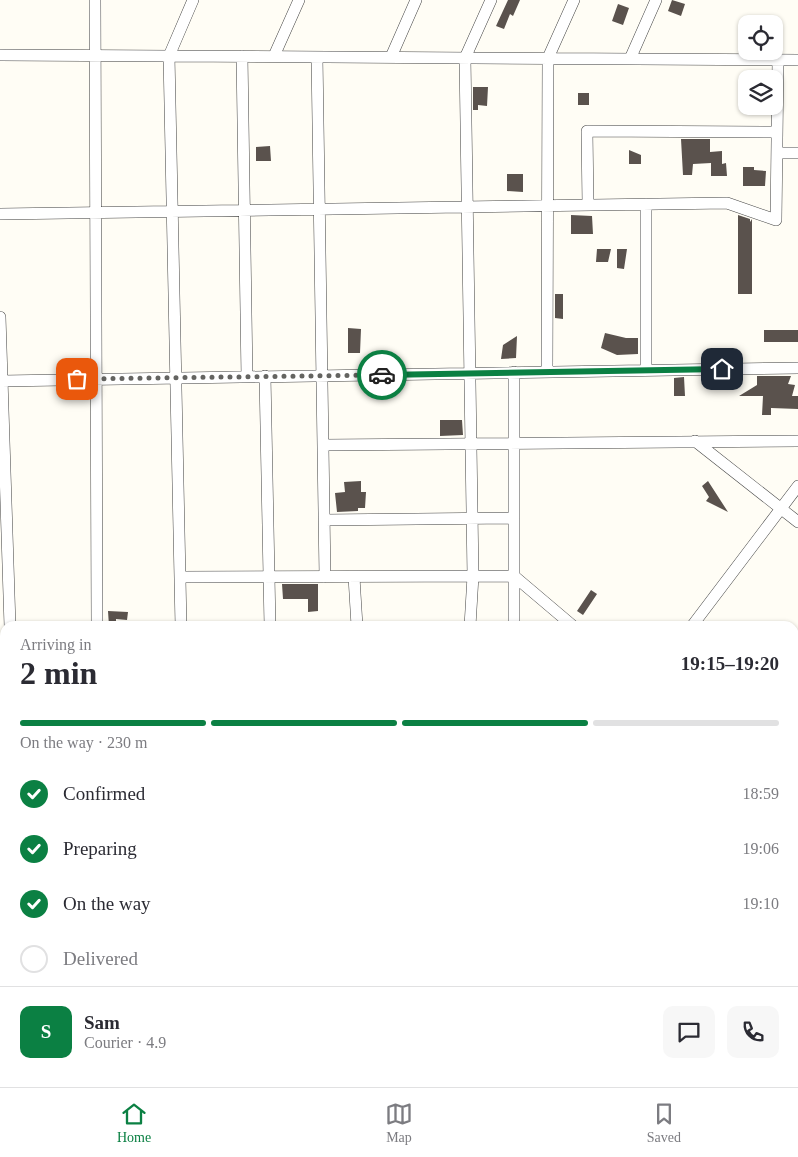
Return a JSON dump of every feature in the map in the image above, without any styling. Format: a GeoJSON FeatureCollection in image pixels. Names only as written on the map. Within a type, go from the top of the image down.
{"type":"FeatureCollection","features":[{"type":"Feature","properties":{"kind":"street"},"geometry":{"type":"LineString","coordinates":[[95,0],[97,621]]}},
{"type":"Feature","properties":{"kind":"street"},"geometry":{"type":"LineString","coordinates":[[181,621],[169,56],[193,0]]}},
{"type":"Feature","properties":{"kind":"street"},"geometry":{"type":"LineString","coordinates":[[274,56],[299,0]]}},
{"type":"Feature","properties":{"kind":"street"},"geometry":{"type":"LineString","coordinates":[[391,57],[416,0]]}},
{"type":"Feature","properties":{"kind":"street"},"geometry":{"type":"LineString","coordinates":[[470,621],[473,576],[465,58],[491,0]]}},
{"type":"Feature","properties":{"kind":"street"},"geometry":{"type":"LineString","coordinates":[[547,372],[548,58],[574,0]]}},
{"type":"Feature","properties":{"kind":"street"},"geometry":{"type":"LineString","coordinates":[[630,58],[656,0]]}},
{"type":"Feature","properties":{"kind":"street"},"geometry":{"type":"LineString","coordinates":[[0,55],[738,59]]}},
{"type":"Feature","properties":{"kind":"street"},"geometry":{"type":"LineString","coordinates":[[242,56],[247,377]]}},
{"type":"Feature","properties":{"kind":"street"},"geometry":{"type":"LineString","coordinates":[[317,57],[325,577]]}},
{"type":"Feature","properties":{"kind":"street"},"geometry":{"type":"LineString","coordinates":[[0,214],[728,203],[776,220],[778,60]]}},
{"type":"Feature","properties":{"kind":"street"},"geometry":{"type":"LineString","coordinates":[[783,60],[798,60]]}},
{"type":"Feature","properties":{"kind":"street"},"geometry":{"type":"LineString","coordinates":[[588,205],[587,131],[777,132]]}},
{"type":"Feature","properties":{"kind":"street"},"geometry":{"type":"LineString","coordinates":[[777,153],[798,152]]}},
{"type":"Feature","properties":{"kind":"street"},"geometry":{"type":"LineString","coordinates":[[646,204],[646,370]]}},
{"type":"Feature","properties":{"kind":"street"},"geometry":{"type":"LineString","coordinates":[[0,317],[10,621]]}},
{"type":"Feature","properties":{"kind":"street"},"geometry":{"type":"LineString","coordinates":[[2,381],[798,368]]}},
{"type":"Feature","properties":{"kind":"street"},"geometry":{"type":"LineString","coordinates":[[514,372],[514,621]]}},
{"type":"Feature","properties":{"kind":"street"},"geometry":{"type":"LineString","coordinates":[[265,376],[270,621]]}},
{"type":"Feature","properties":{"kind":"street"},"geometry":{"type":"LineString","coordinates":[[323,445],[798,440]]}},
{"type":"Feature","properties":{"kind":"street"},"geometry":{"type":"LineString","coordinates":[[695,442],[798,522]]}},
{"type":"Feature","properties":{"kind":"street"},"geometry":{"type":"LineString","coordinates":[[696,621],[798,486]]}},
{"type":"Feature","properties":{"kind":"street"},"geometry":{"type":"LineString","coordinates":[[324,520],[514,518]]}},
{"type":"Feature","properties":{"kind":"street"},"geometry":{"type":"LineString","coordinates":[[180,578],[514,576],[567,621]]}},
{"type":"Feature","properties":{"kind":"street"},"geometry":{"type":"LineString","coordinates":[[354,577],[357,621]]}},
{"type":"Feature","properties":{"kind":"building"},"geometry":{"type":"Polygon","coordinates":[[[508,0],[520,0],[513,16],[510,14],[504,29],[496,26],[508,0]]]}},
{"type":"Feature","properties":{"kind":"building"},"geometry":{"type":"Polygon","coordinates":[[[672,0],[685,4],[681,16],[668,11],[672,0]]]}},
{"type":"Feature","properties":{"kind":"building"},"geometry":{"type":"Polygon","coordinates":[[[618,4],[629,8],[623,25],[612,21],[618,4]]]}},
{"type":"Feature","properties":{"kind":"building"},"geometry":{"type":"Polygon","coordinates":[[[473,87],[488,87],[487,106],[478,105],[478,110],[473,110],[473,87]]]}},
{"type":"Feature","properties":{"kind":"building"},"geometry":{"type":"Polygon","coordinates":[[[578,93],[589,93],[589,105],[578,105],[578,93]]]}},
{"type":"Feature","properties":{"kind":"building"},"geometry":{"type":"Polygon","coordinates":[[[681,139],[710,139],[710,152],[722,151],[722,164],[726,163],[727,176],[711,176],[711,163],[693,164],[692,175],[683,175],[681,139]]]}},
{"type":"Feature","properties":{"kind":"building"},"geometry":{"type":"Polygon","coordinates":[[[270,146],[271,161],[256,161],[256,147],[270,146]]]}},
{"type":"Feature","properties":{"kind":"building"},"geometry":{"type":"Polygon","coordinates":[[[629,150],[641,155],[641,164],[629,164],[629,150]]]}},
{"type":"Feature","properties":{"kind":"building"},"geometry":{"type":"Polygon","coordinates":[[[743,167],[754,167],[754,170],[766,171],[765,186],[743,186],[743,167]]]}},
{"type":"Feature","properties":{"kind":"building"},"geometry":{"type":"Polygon","coordinates":[[[507,174],[523,174],[523,192],[507,191],[507,174]]]}},
{"type":"Feature","properties":{"kind":"building"},"geometry":{"type":"Polygon","coordinates":[[[571,215],[592,216],[593,234],[571,234],[571,215]]]}},
{"type":"Feature","properties":{"kind":"building"},"geometry":{"type":"Polygon","coordinates":[[[738,215],[750,219],[750,222],[752,219],[752,294],[738,294],[738,215]]]}},
{"type":"Feature","properties":{"kind":"building"},"geometry":{"type":"Polygon","coordinates":[[[597,249],[611,249],[608,262],[596,262],[597,249]]]}},
{"type":"Feature","properties":{"kind":"building"},"geometry":{"type":"Polygon","coordinates":[[[617,249],[627,249],[624,269],[617,268],[617,249]]]}},
{"type":"Feature","properties":{"kind":"building"},"geometry":{"type":"Polygon","coordinates":[[[555,294],[563,294],[563,319],[555,318],[555,294]]]}},
{"type":"Feature","properties":{"kind":"building"},"geometry":{"type":"Polygon","coordinates":[[[348,328],[361,329],[360,353],[348,353],[348,328]]]}},
{"type":"Feature","properties":{"kind":"building"},"geometry":{"type":"Polygon","coordinates":[[[764,330],[798,330],[798,342],[764,342],[764,330]]]}},
{"type":"Feature","properties":{"kind":"building"},"geometry":{"type":"Polygon","coordinates":[[[605,333],[626,338],[638,338],[638,354],[617,355],[601,348],[605,333]]]}},
{"type":"Feature","properties":{"kind":"building"},"geometry":{"type":"Polygon","coordinates":[[[517,336],[516,358],[501,359],[503,345],[517,336]]]}},
{"type":"Feature","properties":{"kind":"building"},"geometry":{"type":"Polygon","coordinates":[[[757,376],[791,376],[788,384],[795,385],[792,396],[798,396],[798,409],[771,408],[771,415],[762,415],[763,396],[739,396],[757,385],[757,376]]]}},
{"type":"Feature","properties":{"kind":"building"},"geometry":{"type":"Polygon","coordinates":[[[684,377],[685,396],[674,396],[674,378],[684,377]]]}},
{"type":"Feature","properties":{"kind":"building"},"geometry":{"type":"Polygon","coordinates":[[[440,420],[462,420],[463,435],[440,436],[440,420]]]}},
{"type":"Feature","properties":{"kind":"building"},"geometry":{"type":"Polygon","coordinates":[[[361,481],[361,492],[366,492],[365,508],[358,508],[358,511],[337,512],[335,493],[345,492],[344,482],[361,481]]]}},
{"type":"Feature","properties":{"kind":"building"},"geometry":{"type":"Polygon","coordinates":[[[708,481],[728,512],[706,501],[709,497],[702,486],[708,481]]]}},
{"type":"Feature","properties":{"kind":"building"},"geometry":{"type":"Polygon","coordinates":[[[282,584],[318,584],[318,611],[308,612],[308,599],[283,599],[282,584]]]}},
{"type":"Feature","properties":{"kind":"building"},"geometry":{"type":"Polygon","coordinates":[[[591,590],[597,594],[583,615],[577,611],[591,590]]]}},
{"type":"Feature","properties":{"kind":"building"},"geometry":{"type":"Polygon","coordinates":[[[108,611],[128,612],[127,620],[116,619],[116,621],[109,621],[108,611]]]}},
{"type":"Feature","properties":{"kind":"way so far"},"geometry":{"type":"LineString","coordinates":[[77,379],[382,375]]}},
{"type":"Feature","properties":{"kind":"route"},"geometry":{"type":"LineString","coordinates":[[382,375],[722,369]]}}]}
